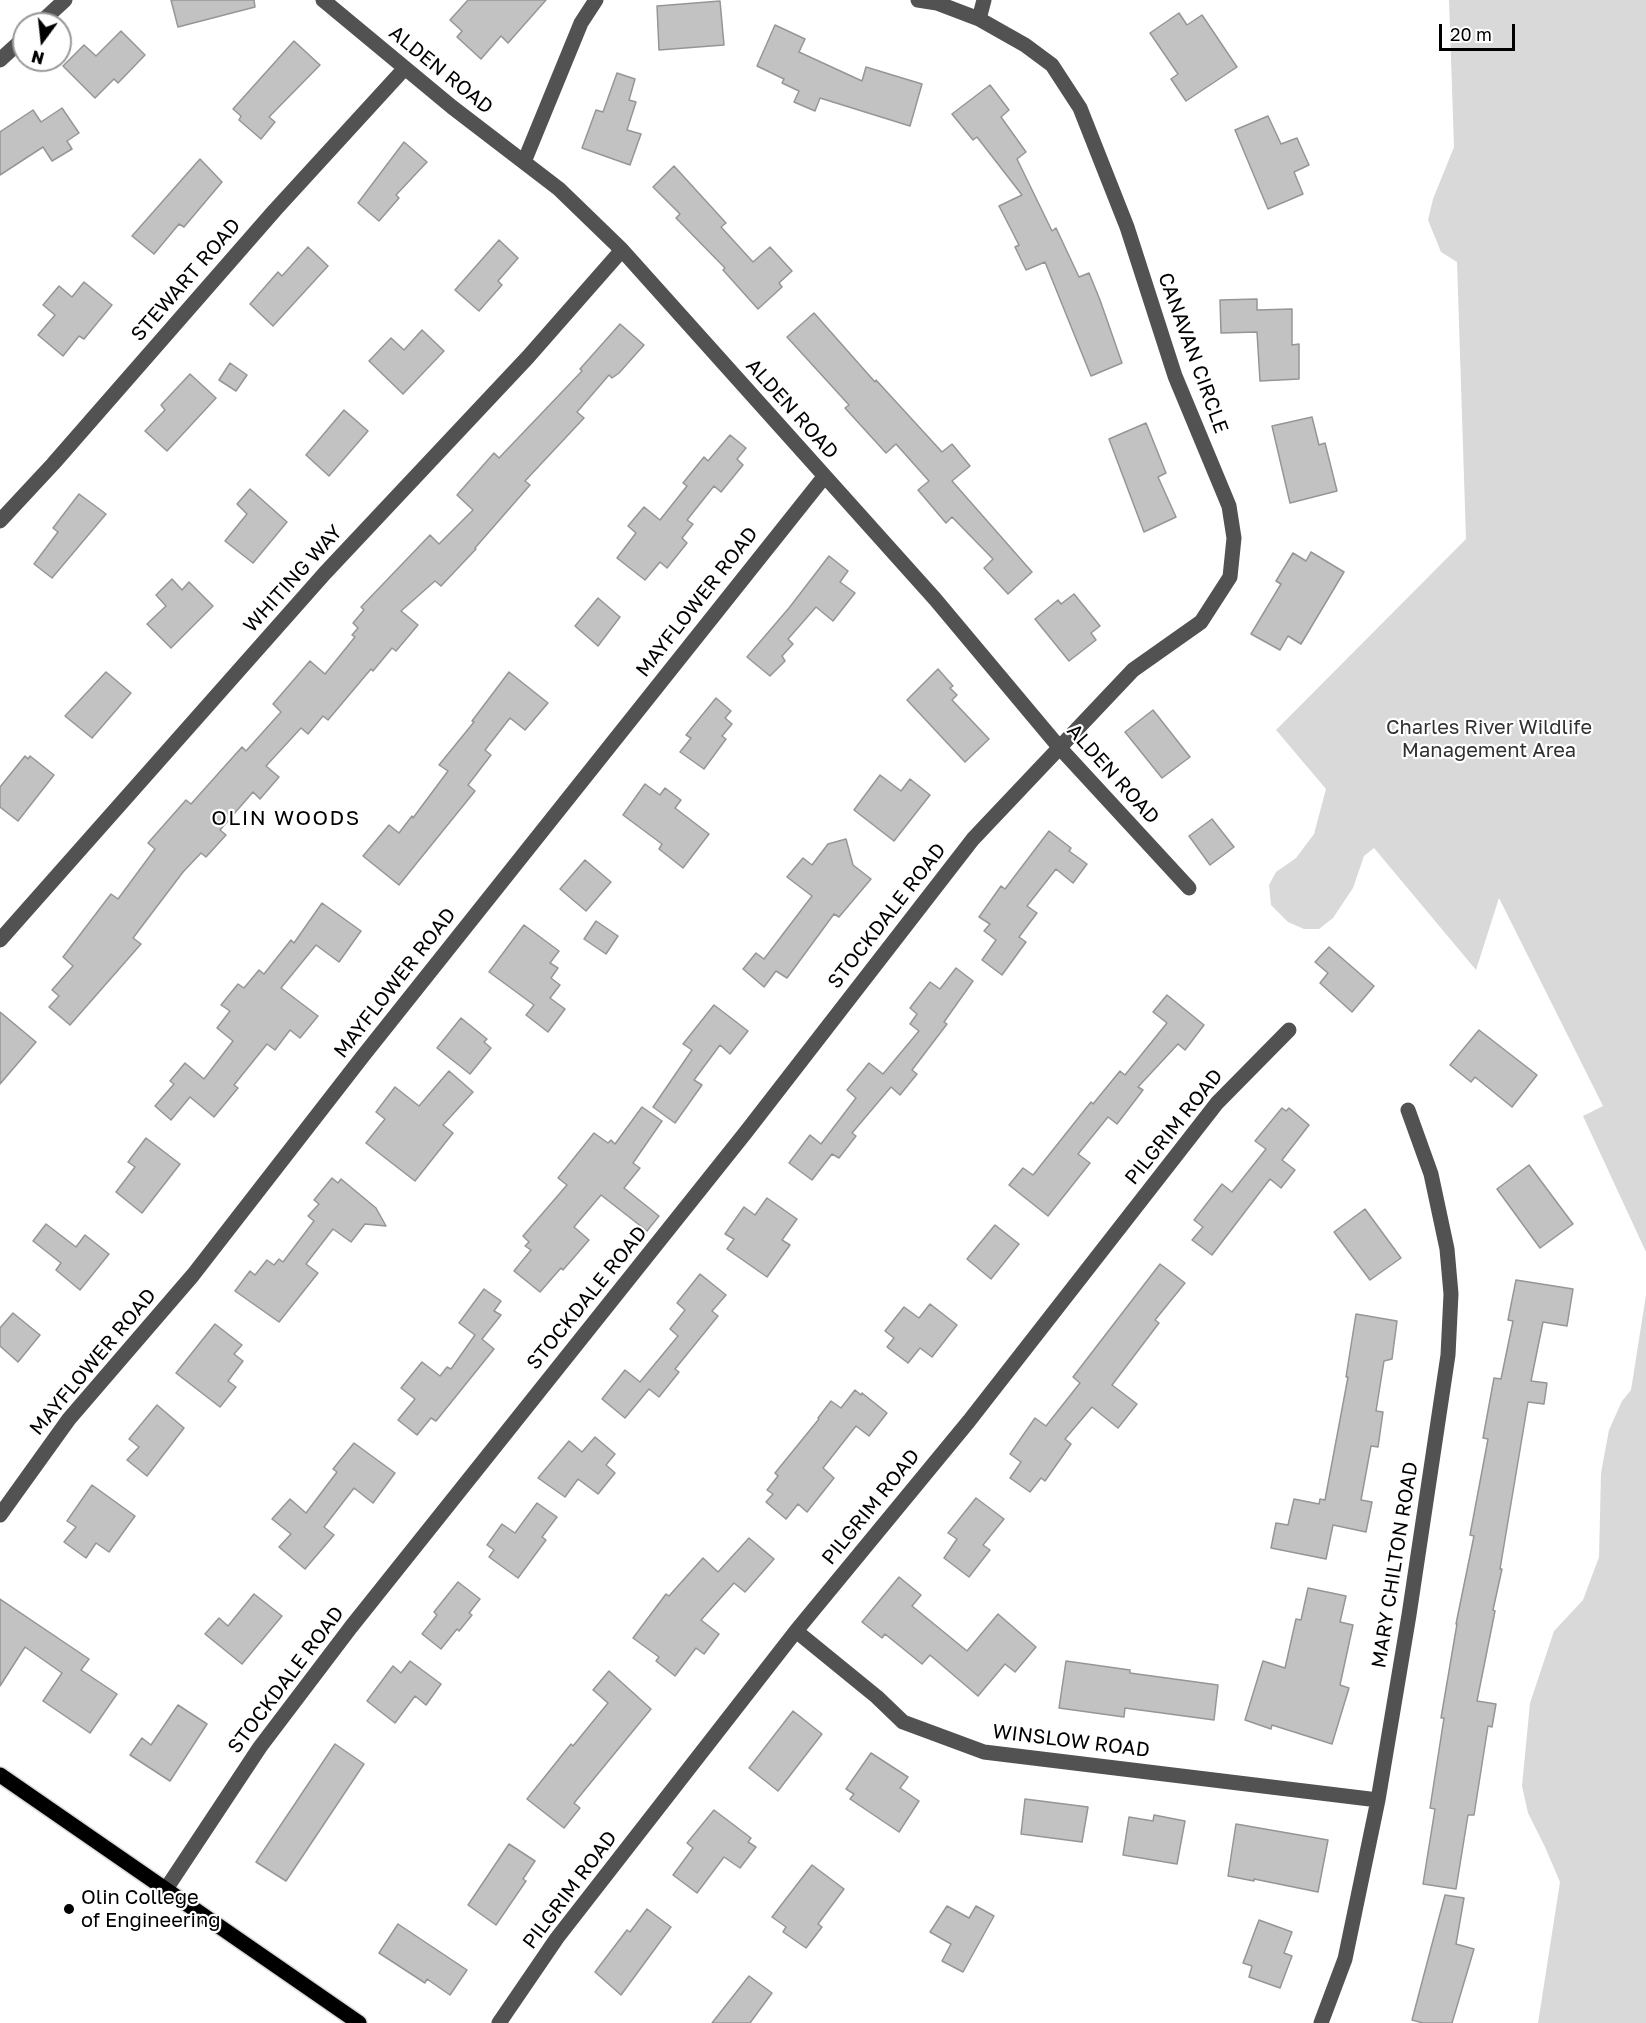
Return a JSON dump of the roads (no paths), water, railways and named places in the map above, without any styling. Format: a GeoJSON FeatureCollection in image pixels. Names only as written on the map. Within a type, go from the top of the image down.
{"type":"FeatureCollection","features":[{"type":"Feature","properties":{"kind":"main road"},"geometry":{"type":"LineString","coordinates":[[0,1775],[359,2023]]}},
{"type":"Feature","properties":{"kind":"street"},"geometry":{"type":"LineString","coordinates":[[52,12],[65,0]]}},
{"type":"Feature","properties":{"kind":"street","name":"ALDEN ROAD"},"geometry":{"type":"LineString","coordinates":[[323,0],[405,68],[560,189],[622,250],[935,599],[1059,747],[1189,888]]}},
{"type":"Feature","properties":{"kind":"street"},"geometry":{"type":"LineString","coordinates":[[524,162],[581,23],[596,0]]}},
{"type":"Feature","properties":{"kind":"street","name":"CANAVAN CIRCLE"},"geometry":{"type":"LineString","coordinates":[[918,0],[937,3],[979,19],[1025,45],[1052,65],[1080,108],[1127,226],[1175,376],[1229,506],[1234,538],[1230,577],[1201,622],[1133,670],[1059,747]]}},
{"type":"Feature","properties":{"kind":"street"},"geometry":{"type":"LineString","coordinates":[[979,19],[984,0]]}},
{"type":"Feature","properties":{"kind":"street"},"geometry":{"type":"LineString","coordinates":[[0,60],[12,49]]}},
{"type":"Feature","properties":{"kind":"street","name":"STEWART ROAD"},"geometry":{"type":"LineString","coordinates":[[0,521],[53,464],[275,210],[405,68]]}},
{"type":"Feature","properties":{"kind":"street","name":"WHITING WAY"},"geometry":{"type":"LineString","coordinates":[[0,940],[326,573],[528,357],[622,250]]}},
{"type":"Feature","properties":{"kind":"street","name":"MAYFLOWER ROAD"},"geometry":{"type":"LineString","coordinates":[[0,1515],[69,1419],[193,1275],[363,1056],[824,477]]}},
{"type":"Feature","properties":{"kind":"street","name":"STOCKDALE ROAD"},"geometry":{"type":"LineString","coordinates":[[166,1889],[260,1747],[351,1627],[747,1132],[973,839],[1059,747]]}},
{"type":"Feature","properties":{"kind":"street","name":"PILGRIM ROAD"},"geometry":{"type":"LineString","coordinates":[[499,2023],[557,1938],[796,1631],[969,1421],[1217,1103],[1289,1030]]}},
{"type":"Feature","properties":{"kind":"street","name":"MARY CHILTON ROAD"},"geometry":{"type":"LineString","coordinates":[[1321,2023],[1345,1959],[1378,1800],[1409,1615],[1446,1367],[1451,1294],[1447,1249],[1431,1174],[1408,1110]]}},
{"type":"Feature","properties":{"kind":"street","name":"WINSLOW ROAD"},"geometry":{"type":"LineString","coordinates":[[796,1631],[877,1697],[903,1722],[984,1752],[1378,1800]]}},
{"type":"Feature","properties":{"kind":"place","name":"Olin College of Engineering"},"geometry":{"type":"Point","coordinates":[69,1909]}},
{"type":"Feature","properties":{"kind":"district","name":"OLIN WOODS"},"geometry":{"type":"Point","coordinates":[286,818]}},
{"type":"Feature","properties":{"kind":"park label","name":"Charles River Wildlife Management Area"},"geometry":{"type":"Point","coordinates":[1489,740]}}]}
